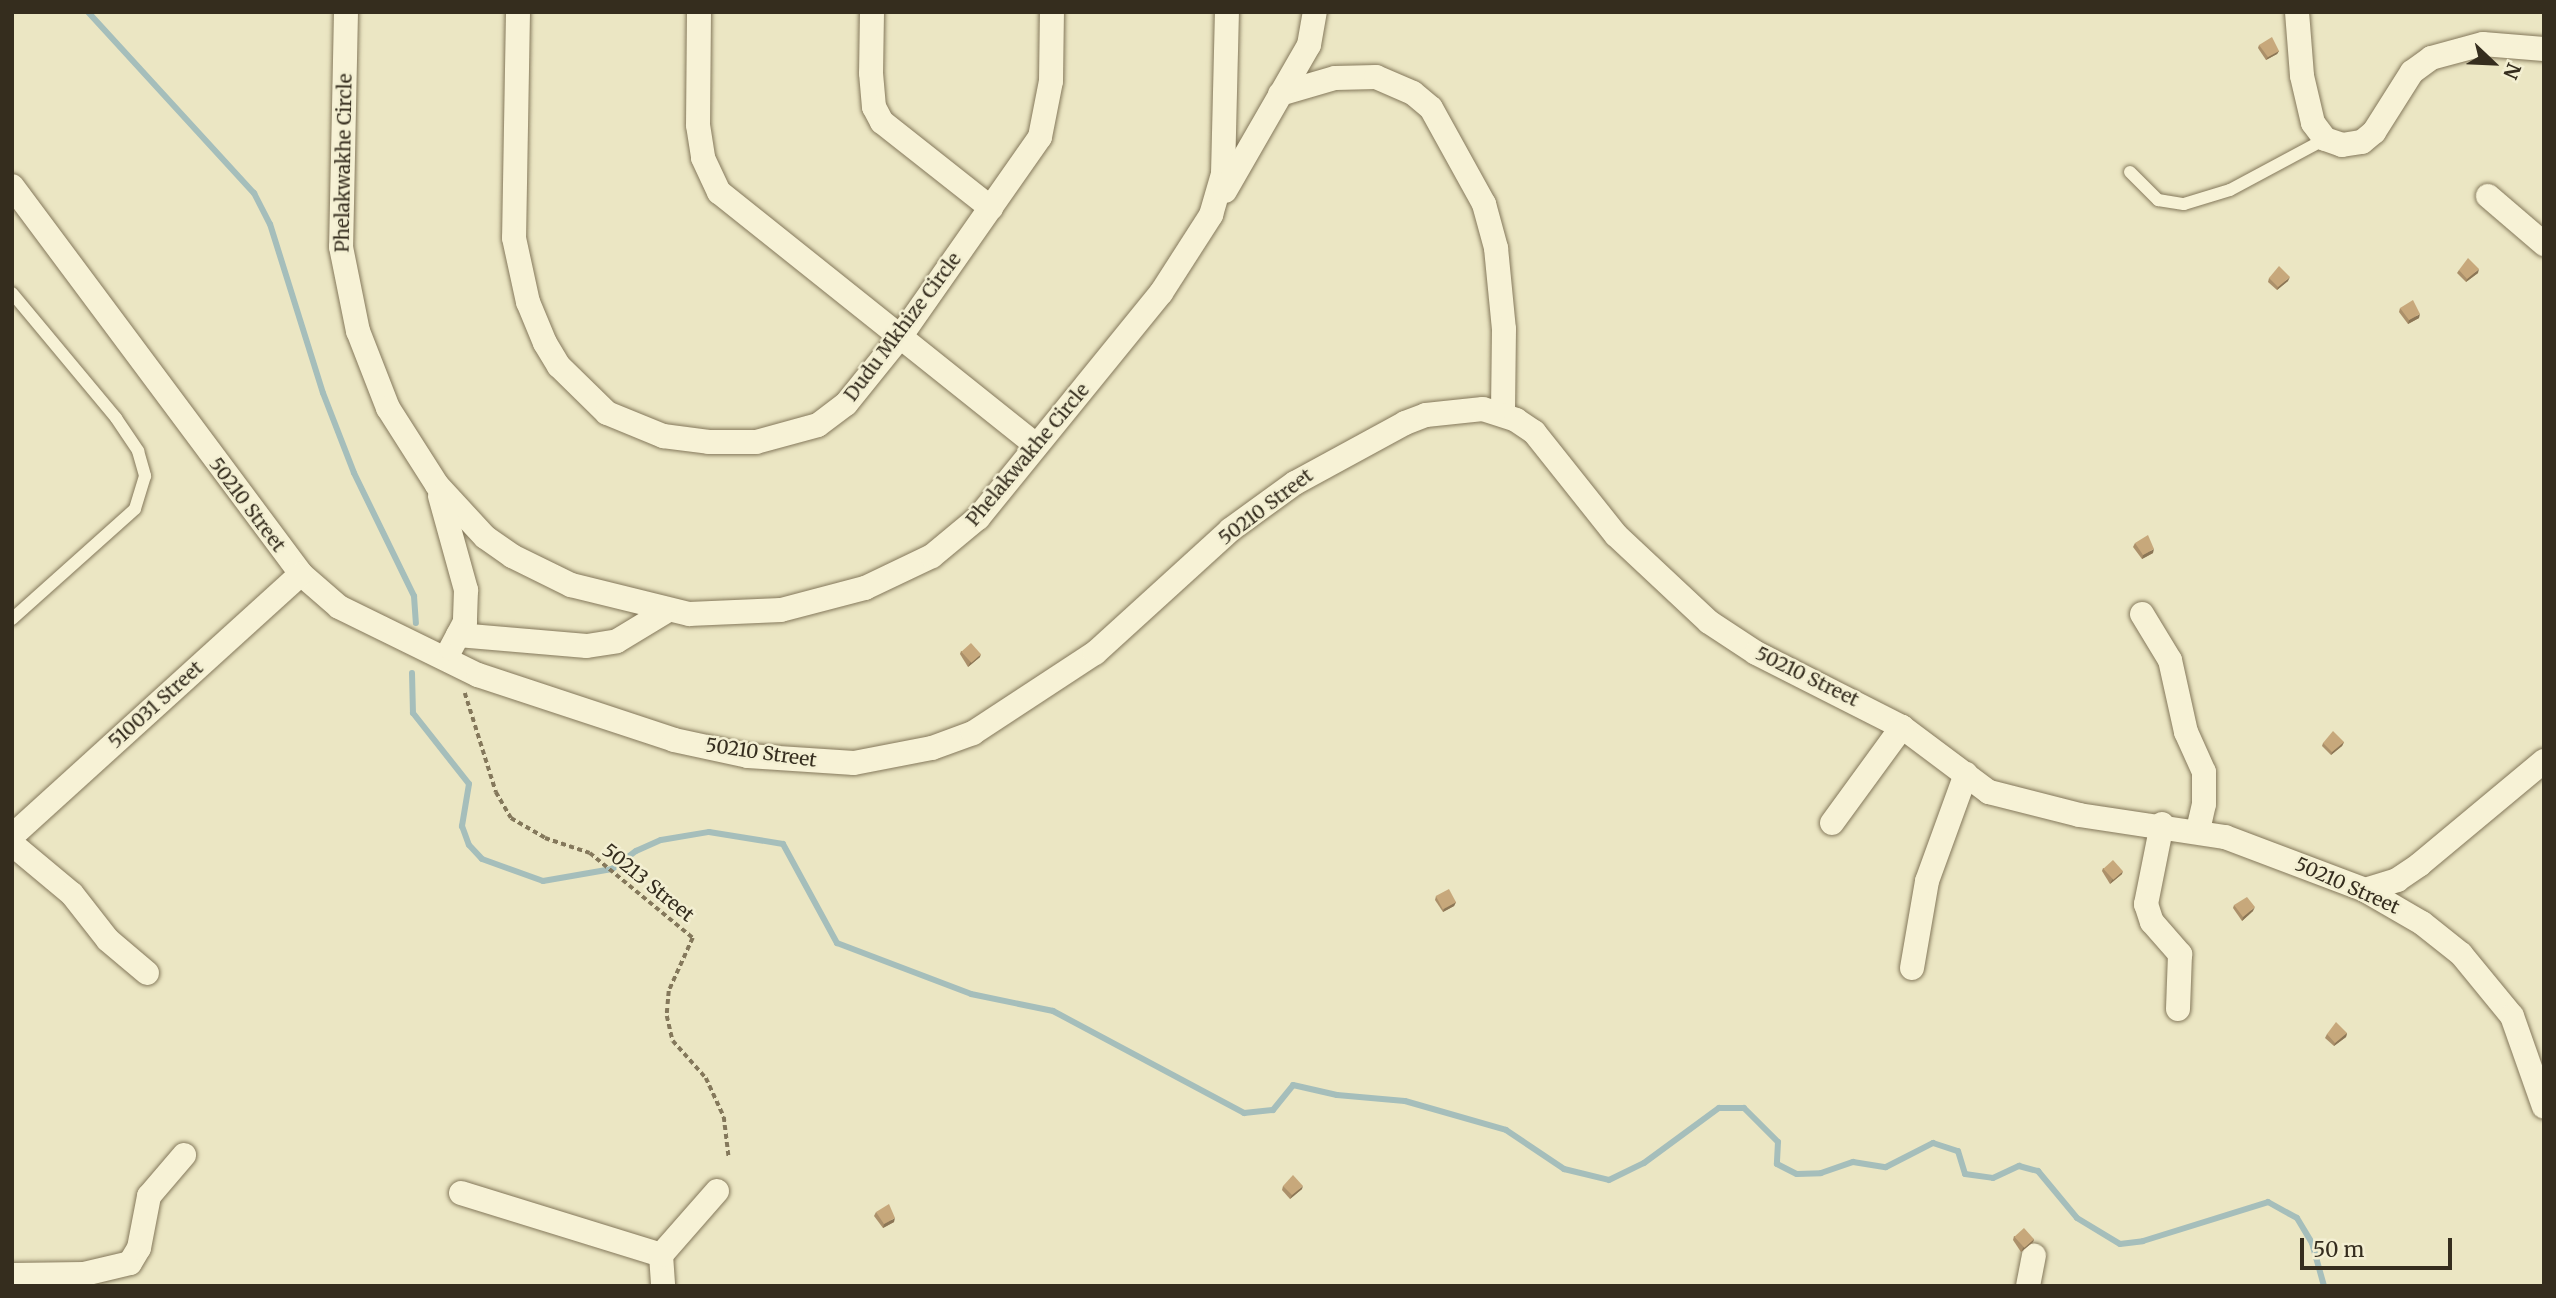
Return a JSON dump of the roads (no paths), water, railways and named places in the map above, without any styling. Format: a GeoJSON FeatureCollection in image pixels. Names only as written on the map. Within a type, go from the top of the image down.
{"type":"FeatureCollection","features":[{"type":"Feature","properties":{"kind":"street","name":"Phelakwakhe Circle"},"geometry":{"type":"LineString","coordinates":[[346,12],[339,220],[345,276],[370,369],[410,446],[437,485],[485,537],[538,572],[665,612],[781,610],[824,601],[906,572],[971,525],[1161,293],[1211,215],[1223,174],[1227,12]]}},
{"type":"Feature","properties":{"kind":"street","name":"Dudu Mkhize Circle"},"geometry":{"type":"LineString","coordinates":[[519,12],[514,238],[528,302],[559,366],[607,414],[663,436],[709,442],[756,442],[791,435],[833,416],[900,337],[1040,137],[1051,81],[1052,12]]}},
{"type":"Feature","properties":{"kind":"street"},"geometry":{"type":"LineString","coordinates":[[699,12],[698,125],[709,177],[738,211],[1036,446]]}},
{"type":"Feature","properties":{"kind":"street"},"geometry":{"type":"LineString","coordinates":[[872,12],[871,73],[874,107],[882,122],[991,208]]}},
{"type":"Feature","properties":{"kind":"street"},"geometry":{"type":"LineString","coordinates":[[1211,215],[1309,45],[1315,12]]}},
{"type":"Feature","properties":{"kind":"street"},"geometry":{"type":"LineString","coordinates":[[2297,12],[2302,76],[2313,123],[2325,139],[2342,145],[2362,142],[2374,132],[2412,72],[2450,49],[2512,43],[2544,49]]}},
{"type":"Feature","properties":{"kind":"street"},"geometry":{"type":"LineString","coordinates":[[1280,94],[1335,78],[1376,77],[1413,93],[1431,107],[1484,204],[1496,248],[1504,329],[1503,415]]}},
{"type":"Feature","properties":{"kind":"street","name":"50210 Street"},"geometry":{"type":"LineString","coordinates":[[12,186],[301,574],[340,607],[451,662],[674,740],[748,755],[854,763],[900,757],[973,733],[1036,694],[1161,597],[1230,530],[1294,483],[1355,447],[1426,415],[1483,409],[1503,415],[1534,432],[1616,535],[1709,622],[1756,653],[1902,727],[1966,774],[2012,801],[2198,830],[2365,890],[2422,923],[2496,992],[2512,1016],[2544,1107]]}},
{"type":"Feature","properties":{"kind":"street"},"geometry":{"type":"LineString","coordinates":[[2488,196],[2544,244]]}},
{"type":"Feature","properties":{"kind":"street"},"geometry":{"type":"LineString","coordinates":[[437,485],[466,590],[467,609],[451,662]]}},
{"type":"Feature","properties":{"kind":"street","name":"510031 Street"},"geometry":{"type":"LineString","coordinates":[[12,836],[301,574]]}},
{"type":"Feature","properties":{"kind":"street"},"geometry":{"type":"LineString","coordinates":[[458,635],[587,646],[617,641],[665,612]]}},
{"type":"Feature","properties":{"kind":"street"},"geometry":{"type":"LineString","coordinates":[[2142,614],[2171,660],[2186,732],[2204,772],[2204,804],[2198,830]]}},
{"type":"Feature","properties":{"kind":"street"},"geometry":{"type":"LineString","coordinates":[[1832,823],[1902,727]]}},
{"type":"Feature","properties":{"kind":"street"},"geometry":{"type":"LineString","coordinates":[[2365,890],[2397,880],[2419,865],[2544,761]]}},
{"type":"Feature","properties":{"kind":"street"},"geometry":{"type":"LineString","coordinates":[[1912,968],[1927,881],[1966,774]]}},
{"type":"Feature","properties":{"kind":"street"},"geometry":{"type":"LineString","coordinates":[[2162,824],[2146,904],[2152,922],[2180,954],[2178,1009]]}},
{"type":"Feature","properties":{"kind":"street"},"geometry":{"type":"LineString","coordinates":[[12,844],[72,894],[108,940],[147,973]]}},
{"type":"Feature","properties":{"kind":"street"},"geometry":{"type":"LineString","coordinates":[[12,1275],[84,1274],[130,1263],[139,1248],[149,1196],[184,1155]]}},
{"type":"Feature","properties":{"kind":"street"},"geometry":{"type":"LineString","coordinates":[[663,1286],[661,1255],[717,1191]]}},
{"type":"Feature","properties":{"kind":"street"},"geometry":{"type":"LineString","coordinates":[[461,1193],[661,1255]]}},
{"type":"Feature","properties":{"kind":"street"},"geometry":{"type":"LineString","coordinates":[[2028,1286],[2034,1256]]}},
{"type":"Feature","properties":{"kind":"lane"},"geometry":{"type":"LineString","coordinates":[[2130,172],[2158,200],[2184,204],[2230,190],[2325,139]]}},
{"type":"Feature","properties":{"kind":"lane"},"geometry":{"type":"LineString","coordinates":[[12,293],[116,418],[138,451],[145,476],[135,509],[12,619]]}},
{"type":"Feature","properties":{"kind":"waterway"},"geometry":{"type":"LineString","coordinates":[[88,12],[254,193],[270,224],[323,393],[354,473],[414,596],[416,623]]}},
{"type":"Feature","properties":{"kind":"waterway"},"geometry":{"type":"LineString","coordinates":[[412,673],[413,713],[469,784],[462,826],[469,845],[482,859],[543,881],[612,869],[636,851],[661,840],[709,832],[783,844],[837,943],[971,994],[1053,1011],[1244,1113],[1273,1110],[1293,1085],[1337,1095],[1405,1101],[1506,1130],[1564,1169],[1609,1180],[1644,1163],[1719,1108],[1744,1108],[1778,1142],[1777,1164],[1797,1174],[1821,1173],[1853,1162],[1886,1167],[1933,1143],[1958,1151],[1965,1174],[1993,1178],[2019,1166],[2038,1171],[2077,1218],[2120,1244],[2143,1241],[2268,1202],[2297,1218],[2312,1243],[2324,1286]]}}]}
